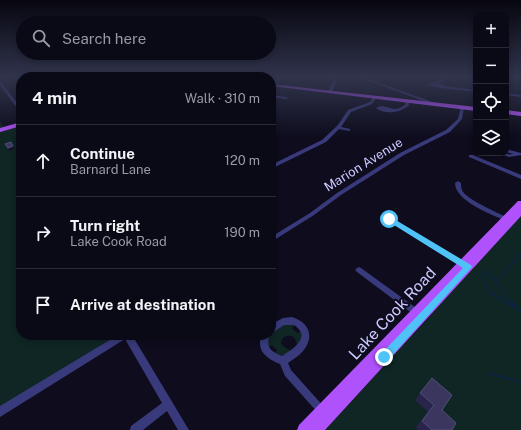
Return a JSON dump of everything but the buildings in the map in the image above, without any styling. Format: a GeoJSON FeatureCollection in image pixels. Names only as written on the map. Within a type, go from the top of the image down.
{"type":"FeatureCollection","features":[{"type":"Feature","properties":{"kind":"main road"},"geometry":{"type":"LineString","coordinates":[[376,97],[473,109]]}},
{"type":"Feature","properties":{"kind":"main road"},"geometry":{"type":"LineString","coordinates":[[509,111],[521,114]]}},
{"type":"Feature","properties":{"kind":"main road"},"geometry":{"type":"LineString","coordinates":[[0,130],[16,125]]}},
{"type":"Feature","properties":{"kind":"main road","name":"Lake Cook Road"},"geometry":{"type":"LineString","coordinates":[[316,430],[466,265],[509,220],[521,203]]}},
{"type":"Feature","properties":{"kind":"main road","name":"Lake Cook Road"},"geometry":{"type":"LineString","coordinates":[[509,220],[521,211]]}},
{"type":"Feature","properties":{"kind":"main road","name":"Lake Cook Road"},"geometry":{"type":"LineString","coordinates":[[304,430],[416,312],[466,265]]}},
{"type":"Feature","properties":{"kind":"street"},"geometry":{"type":"LineString","coordinates":[[10,97],[16,105]]}},
{"type":"Feature","properties":{"kind":"street"},"geometry":{"type":"LineString","coordinates":[[279,97],[286,98]]}},
{"type":"Feature","properties":{"kind":"street"},"geometry":{"type":"LineString","coordinates":[[276,165],[324,141],[339,128],[349,111],[371,103],[375,97]]}},
{"type":"Feature","properties":{"kind":"street"},"geometry":{"type":"LineString","coordinates":[[416,97],[433,103]]}},
{"type":"Feature","properties":{"kind":"street"},"geometry":{"type":"LineString","coordinates":[[391,110],[405,108],[407,101]]}},
{"type":"Feature","properties":{"kind":"street","name":"Marion Avenue"},"geometry":{"type":"LineString","coordinates":[[276,237],[339,194],[402,154],[448,131],[460,119],[462,107]]}},
{"type":"Feature","properties":{"kind":"street"},"geometry":{"type":"LineString","coordinates":[[339,128],[348,130]]}},
{"type":"Feature","properties":{"kind":"street"},"geometry":{"type":"LineString","coordinates":[[509,151],[520,154]]}},
{"type":"Feature","properties":{"kind":"street"},"geometry":{"type":"LineString","coordinates":[[509,156],[520,154]]}},
{"type":"Feature","properties":{"kind":"street"},"geometry":{"type":"LineString","coordinates":[[471,156],[521,177]]}},
{"type":"Feature","properties":{"kind":"street"},"geometry":{"type":"LineString","coordinates":[[458,183],[457,187],[468,200],[509,220]]}},
{"type":"Feature","properties":{"kind":"street"},"geometry":{"type":"LineString","coordinates":[[389,219],[466,265]]}},
{"type":"Feature","properties":{"kind":"street"},"geometry":{"type":"LineString","coordinates":[[359,270],[416,312]]}},
{"type":"Feature","properties":{"kind":"street"},"geometry":{"type":"LineString","coordinates":[[276,326],[282,322],[290,320],[301,326],[306,332],[303,344],[283,361]]}},
{"type":"Feature","properties":{"kind":"street"},"geometry":{"type":"LineString","coordinates":[[0,412],[118,340]]}},
{"type":"Feature","properties":{"kind":"street"},"geometry":{"type":"LineString","coordinates":[[129,340],[184,430]]}},
{"type":"Feature","properties":{"kind":"street"},"geometry":{"type":"LineString","coordinates":[[264,340],[263,343],[265,348],[272,357],[283,361],[288,373],[322,411]]}},
{"type":"Feature","properties":{"kind":"street"},"geometry":{"type":"LineString","coordinates":[[135,430],[168,404]]}},
{"type":"Feature","properties":{"kind":"green space"},"geometry":{"type":"Polygon","coordinates":[[[0,122],[3,127],[2,130],[16,127],[16,340],[111,340],[0,409],[0,122]]]}},
{"type":"Feature","properties":{"kind":"green space"},"geometry":{"type":"Polygon","coordinates":[[[521,213],[521,430],[321,430],[362,384],[425,322],[431,315],[431,312],[521,213]]]}},
{"type":"Feature","properties":{"kind":"green space"},"geometry":{"type":"Polygon","coordinates":[[[289,323],[296,325],[292,328],[297,333],[302,331],[301,342],[297,345],[292,336],[286,336],[282,339],[281,343],[283,346],[291,351],[281,356],[274,354],[277,350],[272,345],[268,348],[268,343],[269,340],[276,340],[276,330],[289,323]]]}},
{"type":"Feature","properties":{"kind":"waterway"},"geometry":{"type":"LineString","coordinates":[[496,282],[521,254]]}},
{"type":"Feature","properties":{"kind":"waterway"},"geometry":{"type":"LineString","coordinates":[[480,271],[489,292],[507,303]]}},
{"type":"Feature","properties":{"kind":"waterway"},"geometry":{"type":"LineString","coordinates":[[487,272],[496,282]]}},
{"type":"Feature","properties":{"kind":"waterway"},"geometry":{"type":"LineString","coordinates":[[496,282],[512,303]]}},
{"type":"Feature","properties":{"kind":"waterway"},"geometry":{"type":"LineString","coordinates":[[506,302],[517,309]]}},
{"type":"Feature","properties":{"kind":"waterway"},"geometry":{"type":"LineString","coordinates":[[512,303],[521,312]]}},
{"type":"Feature","properties":{"kind":"waterway"},"geometry":{"type":"LineString","coordinates":[[488,373],[521,382]]}},
{"type":"Feature","properties":{"kind":"route"},"geometry":{"type":"LineString","coordinates":[[384,357],[468,267],[389,219]]}}]}
